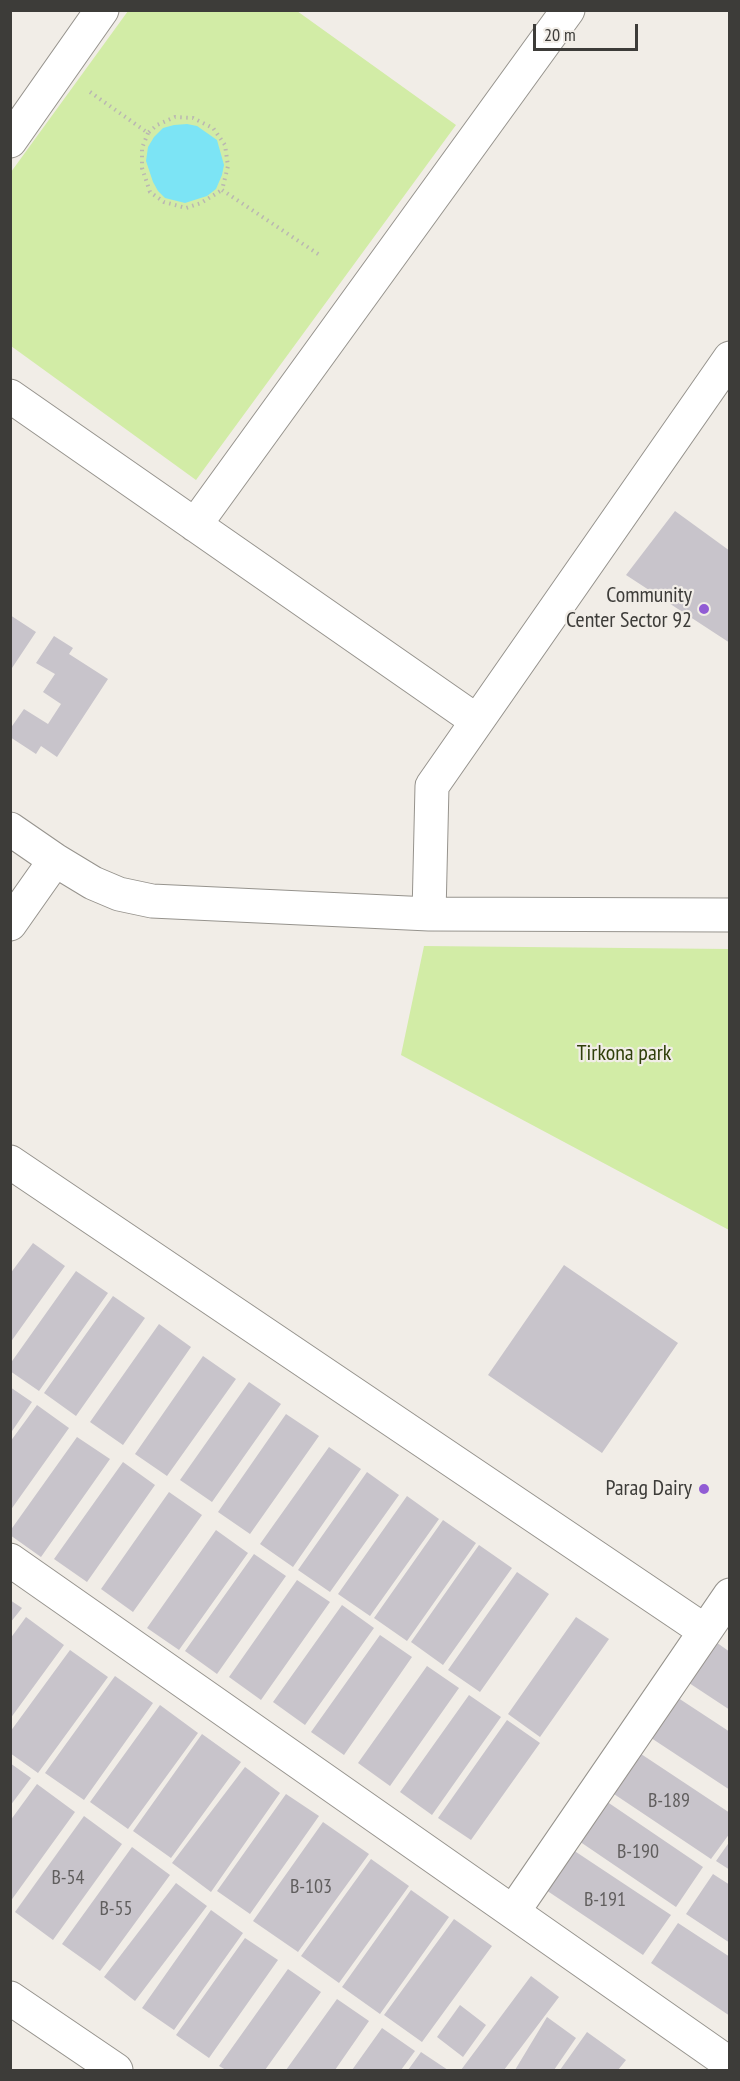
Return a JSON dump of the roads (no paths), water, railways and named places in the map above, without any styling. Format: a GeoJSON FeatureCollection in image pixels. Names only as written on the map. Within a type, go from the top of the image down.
{"type":"FeatureCollection","features":[{"type":"Feature","properties":{"kind":"street"},"geometry":{"type":"LineString","coordinates":[[10,141],[102,10]]}},
{"type":"Feature","properties":{"kind":"street"},"geometry":{"type":"LineString","coordinates":[[195,525],[568,10]]}},
{"type":"Feature","properties":{"kind":"street"},"geometry":{"type":"LineString","coordinates":[[429,914],[432,786],[727,366]]}},
{"type":"Feature","properties":{"kind":"street"},"geometry":{"type":"LineString","coordinates":[[10,396],[477,721]]}},
{"type":"Feature","properties":{"kind":"street"},"geometry":{"type":"LineString","coordinates":[[10,829],[93,883],[109,890],[152,901],[429,914],[729,915]]}},
{"type":"Feature","properties":{"kind":"street"},"geometry":{"type":"LineString","coordinates":[[10,924],[55,860]]}},
{"type":"Feature","properties":{"kind":"street"},"geometry":{"type":"LineString","coordinates":[[10,1162],[705,1631]]}},
{"type":"Feature","properties":{"kind":"street"},"geometry":{"type":"LineString","coordinates":[[10,1560],[729,2064]]}},
{"type":"Feature","properties":{"kind":"street"},"geometry":{"type":"LineString","coordinates":[[513,1912],[729,1595]]}},
{"type":"Feature","properties":{"kind":"street"},"geometry":{"type":"LineString","coordinates":[[10,1998],[116,2070]]}},
{"type":"Feature","properties":{"kind":"water"},"geometry":{"type":"Polygon","coordinates":[[[187,124],[197,126],[217,140],[224,165],[216,189],[207,196],[185,203],[165,198],[158,191],[146,161],[148,147],[163,128],[187,124]]]}},
{"type":"Feature","properties":{"kind":"place","name":"Community Center Sector 92"},"geometry":{"type":"Point","coordinates":[704,609]}},
{"type":"Feature","properties":{"kind":"place","name":"Parag Dairy"},"geometry":{"type":"Point","coordinates":[704,1489]}},
{"type":"Feature","properties":{"kind":"park label","name":"Tirkona park"},"geometry":{"type":"Point","coordinates":[624,1054]}}]}
